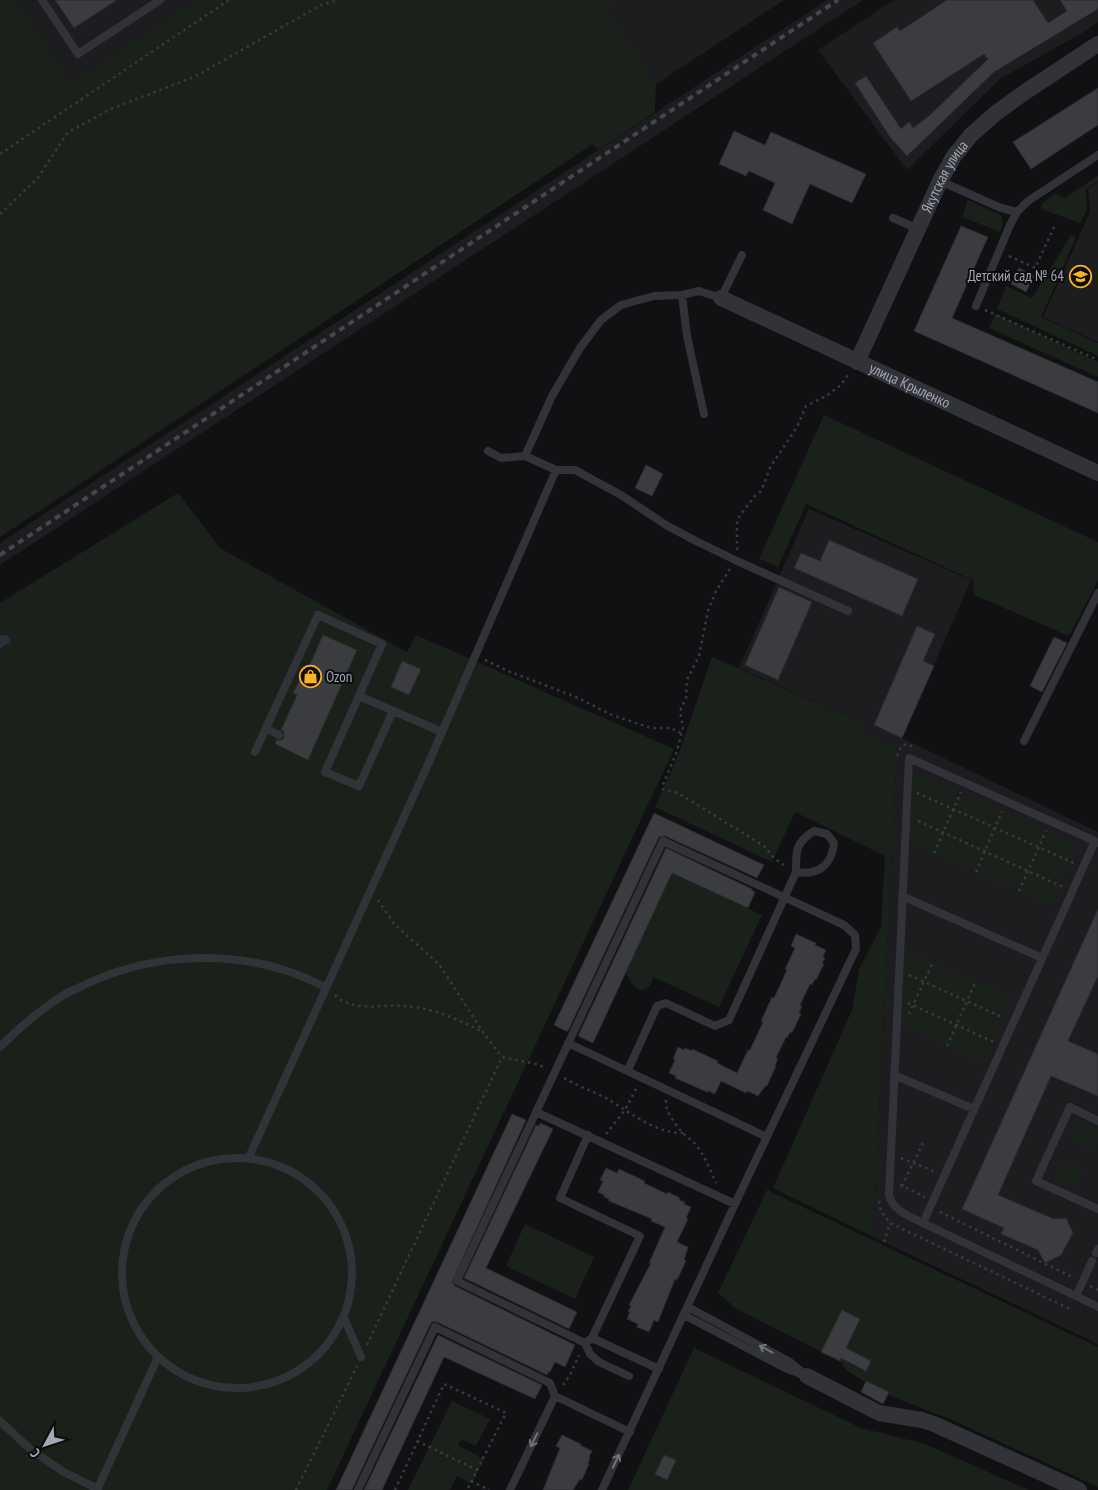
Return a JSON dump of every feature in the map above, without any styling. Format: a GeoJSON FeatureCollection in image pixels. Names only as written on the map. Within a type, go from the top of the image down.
{"type":"FeatureCollection","features":[{"type":"Feature","properties":{"kind":"street","name":"Якутская улица"},"geometry":{"type":"LineString","coordinates":[[857,362],[940,181],[954,156],[971,135],[996,113],[1098,44]]}},
{"type":"Feature","properties":{"kind":"street","name":"улица Крыленко"},"geometry":{"type":"LineString","coordinates":[[721,298],[1098,473]]}},
{"type":"Feature","properties":{"kind":"street"},"geometry":{"type":"LineString","coordinates":[[807,1376],[879,1413],[922,1420],[934,1424],[1078,1490]]}},
{"type":"Feature","properties":{"kind":"lane"},"geometry":{"type":"LineString","coordinates":[[42,0],[78,54],[160,0]]}},
{"type":"Feature","properties":{"kind":"lane"},"geometry":{"type":"LineString","coordinates":[[976,306],[1010,225],[1018,212],[1028,201],[1098,155]]}},
{"type":"Feature","properties":{"kind":"lane"},"geometry":{"type":"LineString","coordinates":[[940,181],[1000,208],[1018,212]]}},
{"type":"Feature","properties":{"kind":"lane"},"geometry":{"type":"LineString","coordinates":[[893,218],[918,229]]}},
{"type":"Feature","properties":{"kind":"lane"},"geometry":{"type":"LineString","coordinates":[[526,456],[552,396],[580,348],[601,320],[621,305],[654,296],[682,296],[699,291],[721,298],[742,255]]}},
{"type":"Feature","properties":{"kind":"lane"},"geometry":{"type":"LineString","coordinates":[[682,296],[687,336],[704,414]]}},
{"type":"Feature","properties":{"kind":"lane"},"geometry":{"type":"LineString","coordinates":[[488,451],[501,458],[526,456],[556,470],[574,470],[621,495],[666,525],[735,560],[848,611]]}},
{"type":"Feature","properties":{"kind":"lane"},"geometry":{"type":"LineString","coordinates":[[249,1158],[442,732],[556,470]]}},
{"type":"Feature","properties":{"kind":"lane"},"geometry":{"type":"LineString","coordinates":[[1024,741],[1098,593]]}},
{"type":"Feature","properties":{"kind":"lane"},"geometry":{"type":"LineString","coordinates":[[255,752],[318,615],[382,644],[325,772],[358,786],[393,711]]}},
{"type":"Feature","properties":{"kind":"lane"},"geometry":{"type":"LineString","coordinates":[[359,696],[442,732]]}},
{"type":"Feature","properties":{"kind":"lane"},"geometry":{"type":"LineString","coordinates":[[267,729],[279,735]]}},
{"type":"Feature","properties":{"kind":"lane"},"geometry":{"type":"LineString","coordinates":[[923,1223],[1072,891],[1096,842],[909,758],[889,1195],[891,1202],[895,1208],[923,1223],[1098,1307]]}},
{"type":"Feature","properties":{"kind":"lane"},"geometry":{"type":"LineString","coordinates":[[628,1070],[658,1006],[666,1003],[715,1026],[730,1020],[796,872],[796,853],[802,839],[814,831],[827,834],[834,843],[833,854],[826,864],[812,873],[796,872]]}},
{"type":"Feature","properties":{"kind":"lane"},"geometry":{"type":"LineString","coordinates":[[602,1490],[856,948],[854,936],[844,925],[663,841],[456,1281],[585,1342],[590,1354],[599,1362],[629,1376]]}},
{"type":"Feature","properties":{"kind":"lane"},"geometry":{"type":"LineString","coordinates":[[902,896],[1042,958]]}},
{"type":"Feature","properties":{"kind":"lane"},"geometry":{"type":"LineString","coordinates":[[0,1047],[22,1024],[60,997],[101,977],[146,964],[192,958],[238,960],[283,970],[326,987]]}},
{"type":"Feature","properties":{"kind":"lane"},"geometry":{"type":"LineString","coordinates":[[568,1043],[767,1137]]}},
{"type":"Feature","properties":{"kind":"lane"},"geometry":{"type":"LineString","coordinates":[[894,1075],[974,1109]]}},
{"type":"Feature","properties":{"kind":"lane"},"geometry":{"type":"LineString","coordinates":[[1098,1121],[1070,1108],[1036,1181],[1098,1209]]}},
{"type":"Feature","properties":{"kind":"lane"},"geometry":{"type":"LineString","coordinates":[[536,1112],[735,1204]]}},
{"type":"Feature","properties":{"kind":"lane"},"geometry":{"type":"LineString","coordinates":[[585,1342],[592,1338],[640,1236],[560,1198],[588,1135]]}},
{"type":"Feature","properties":{"kind":"lane"},"geometry":{"type":"LineString","coordinates":[[249,1158],[283,1167],[314,1186],[336,1214],[350,1247],[352,1283],[344,1318],[324,1349],[296,1372],[261,1386],[224,1388],[189,1378],[158,1357],[138,1332],[126,1303],[122,1271],[126,1240],[140,1211],[160,1186],[186,1169],[217,1159],[249,1158]]}},
{"type":"Feature","properties":{"kind":"lane"},"geometry":{"type":"LineString","coordinates":[[1076,1296],[1092,1261]]}},
{"type":"Feature","properties":{"kind":"lane"},"geometry":{"type":"LineString","coordinates":[[686,1311],[787,1369],[807,1376]]}},
{"type":"Feature","properties":{"kind":"lane"},"geometry":{"type":"LineString","coordinates":[[344,1318],[361,1357]]}},
{"type":"Feature","properties":{"kind":"lane"},"geometry":{"type":"LineString","coordinates":[[358,1490],[435,1327],[550,1383],[555,1396],[630,1432]]}},
{"type":"Feature","properties":{"kind":"lane"},"geometry":{"type":"LineString","coordinates":[[592,1338],[659,1369]]}},
{"type":"Feature","properties":{"kind":"lane"},"geometry":{"type":"LineString","coordinates":[[0,1421],[30,1448],[62,1471],[97,1489],[158,1357]]}},
{"type":"Feature","properties":{"kind":"lane"},"geometry":{"type":"LineString","coordinates":[[510,1490],[555,1396]]}},
{"type":"Feature","properties":{"kind":"path"},"geometry":{"type":"LineString","coordinates":[[0,154],[229,0]]}},
{"type":"Feature","properties":{"kind":"path"},"geometry":{"type":"LineString","coordinates":[[0,214],[38,179],[68,132],[112,108],[194,77],[321,5],[340,0]]}},
{"type":"Feature","properties":{"kind":"path"},"geometry":{"type":"LineString","coordinates":[[999,251],[1035,268],[1055,225]]}},
{"type":"Feature","properties":{"kind":"path"},"geometry":{"type":"LineString","coordinates":[[976,306],[1098,360]]}},
{"type":"Feature","properties":{"kind":"path"},"geometry":{"type":"LineString","coordinates":[[796,872],[774,858],[764,846],[678,793],[663,789],[662,787],[676,754],[682,733],[680,711],[686,698],[687,680],[699,656],[708,611],[716,591],[735,560],[738,544],[737,521],[755,496],[761,491],[771,466],[797,426],[806,406],[826,396],[841,385],[857,362]]}},
{"type":"Feature","properties":{"kind":"path"},"geometry":{"type":"LineString","coordinates":[[475,655],[508,671],[576,697],[612,716],[651,728],[670,728],[682,733]]}},
{"type":"Feature","properties":{"kind":"path"},"geometry":{"type":"LineString","coordinates":[[897,758],[901,747],[906,744],[918,749]]}},
{"type":"Feature","properties":{"kind":"path"},"geometry":{"type":"LineString","coordinates":[[934,853],[965,784]]}},
{"type":"Feature","properties":{"kind":"path"},"geometry":{"type":"LineString","coordinates":[[907,789],[1083,867]]}},
{"type":"Feature","properties":{"kind":"path"},"geometry":{"type":"LineString","coordinates":[[976,872],[1006,802]]}},
{"type":"Feature","properties":{"kind":"path"},"geometry":{"type":"LineString","coordinates":[[906,816],[1072,891]]}},
{"type":"Feature","properties":{"kind":"path"},"geometry":{"type":"LineString","coordinates":[[1019,891],[1050,822]]}},
{"type":"Feature","properties":{"kind":"path"},"geometry":{"type":"LineString","coordinates":[[371,889],[394,924],[439,964],[483,1032],[502,1057],[536,1064],[625,1110],[644,1122],[660,1129],[683,1133]]}},
{"type":"Feature","properties":{"kind":"path"},"geometry":{"type":"LineString","coordinates":[[907,1020],[933,962]]}},
{"type":"Feature","properties":{"kind":"path"},"geometry":{"type":"LineString","coordinates":[[899,970],[1013,1022]]}},
{"type":"Feature","properties":{"kind":"path"},"geometry":{"type":"LineString","coordinates":[[947,1046],[976,981]]}},
{"type":"Feature","properties":{"kind":"path"},"geometry":{"type":"LineString","coordinates":[[326,987],[338,999],[360,1007],[405,1006],[429,1010],[445,1014],[483,1032]]}},
{"type":"Feature","properties":{"kind":"path"},"geometry":{"type":"LineString","coordinates":[[898,999],[1002,1046]]}},
{"type":"Feature","properties":{"kind":"path"},"geometry":{"type":"LineString","coordinates":[[296,1490],[361,1357],[502,1057]]}},
{"type":"Feature","properties":{"kind":"path"},"geometry":{"type":"LineString","coordinates":[[600,1141],[625,1110],[642,1077]]}},
{"type":"Feature","properties":{"kind":"path"},"geometry":{"type":"LineString","coordinates":[[666,1088],[666,1105],[672,1119],[683,1133],[696,1144],[717,1184],[719,1197]]}},
{"type":"Feature","properties":{"kind":"path"},"geometry":{"type":"LineString","coordinates":[[902,1186],[923,1143]]}},
{"type":"Feature","properties":{"kind":"path"},"geometry":{"type":"LineString","coordinates":[[899,1166],[900,1157],[936,1172],[939,1166]]}},
{"type":"Feature","properties":{"kind":"path"},"geometry":{"type":"LineString","coordinates":[[897,1190],[897,1184],[942,1205],[939,1212],[1098,1290]]}},
{"type":"Feature","properties":{"kind":"path"},"geometry":{"type":"LineString","coordinates":[[879,1195],[881,1211],[890,1224],[1070,1309],[1076,1296]]}},
{"type":"Feature","properties":{"kind":"path"},"geometry":{"type":"LineString","coordinates":[[884,1242],[890,1224]]}},
{"type":"Feature","properties":{"kind":"path"},"geometry":{"type":"LineString","coordinates":[[555,1396],[570,1375],[585,1342]]}},
{"type":"Feature","properties":{"kind":"path"},"geometry":{"type":"LineString","coordinates":[[395,1490],[444,1384],[506,1413],[467,1490]]}},
{"type":"Feature","properties":{"kind":"path"},"geometry":{"type":"LineString","coordinates":[[418,1441],[476,1470]]}},
{"type":"Feature","properties":{"kind":"path"},"geometry":{"type":"LineString","coordinates":[[471,1481],[489,1490]]}},
{"type":"Feature","properties":{"kind":"shaded area"},"geometry":{"type":"Polygon","coordinates":[[[0,0],[17,0],[71,82],[195,0],[619,0],[605,10],[656,84],[655,112],[598,150],[593,144],[0,537],[0,0]]]}},
{"type":"Feature","properties":{"kind":"shaded area"},"geometry":{"type":"Polygon","coordinates":[[[17,0],[195,0],[71,82],[17,0]]]}},
{"type":"Feature","properties":{"kind":"shaded area"},"geometry":{"type":"Polygon","coordinates":[[[619,0],[784,0],[656,84],[604,10],[619,0]]]}},
{"type":"Feature","properties":{"kind":"shaded area"},"geometry":{"type":"Polygon","coordinates":[[[827,0],[863,0],[0,565],[0,543],[827,0]]]}},
{"type":"Feature","properties":{"kind":"shaded area"},"geometry":{"type":"Polygon","coordinates":[[[894,0],[1098,0],[1098,22],[1084,32],[1000,79],[907,170],[818,50],[894,0]]]}},
{"type":"Feature","properties":{"kind":"shaded area"},"geometry":{"type":"Polygon","coordinates":[[[1098,176],[1098,181],[1086,189],[1087,210],[1080,223],[1041,209],[1042,204],[1054,193],[1064,198],[1098,176]]]}},
{"type":"Feature","properties":{"kind":"shaded area","name":"Детский сад № 64"},"geometry":{"type":"Polygon","coordinates":[[[1098,182],[1098,342],[1043,317],[1090,212],[1088,189],[1098,182]]]}},
{"type":"Feature","properties":{"kind":"shaded area"},"geometry":{"type":"Polygon","coordinates":[[[968,200],[1001,215],[1003,222],[1000,232],[962,217],[968,200]]]}},
{"type":"Feature","properties":{"kind":"shaded area"},"geometry":{"type":"Polygon","coordinates":[[[1071,235],[1076,238],[1041,317],[1098,343],[1098,356],[997,309],[1006,286],[1032,298],[1071,235]]]}},
{"type":"Feature","properties":{"kind":"shaded area"},"geometry":{"type":"Polygon","coordinates":[[[995,314],[1098,362],[1098,377],[989,328],[995,314]]]}},
{"type":"Feature","properties":{"kind":"shaded area"},"geometry":{"type":"Polygon","coordinates":[[[824,415],[1098,542],[1098,581],[1069,636],[974,595],[973,580],[806,504],[778,567],[759,559],[824,415]]]}},
{"type":"Feature","properties":{"kind":"shaded area"},"geometry":{"type":"Polygon","coordinates":[[[178,493],[220,548],[407,652],[416,635],[674,749],[327,1490],[0,1490],[0,603],[178,493]]]}},
{"type":"Feature","properties":{"kind":"shaded area"},"geometry":{"type":"Polygon","coordinates":[[[809,509],[971,580],[902,738],[1098,832],[1098,1344],[873,1237],[897,748],[858,731],[862,722],[739,668],[809,509]]]}},
{"type":"Feature","properties":{"kind":"shaded area"},"geometry":{"type":"Polygon","coordinates":[[[0,635],[6,635],[10,638],[10,643],[4,645],[0,650],[0,635]]]}},
{"type":"Feature","properties":{"kind":"shaded area"},"geometry":{"type":"Polygon","coordinates":[[[712,657],[862,722],[859,731],[897,748],[873,1237],[773,1188],[852,1010],[859,969],[881,927],[885,856],[795,812],[772,862],[655,807],[678,756],[712,657]]]}},
{"type":"Feature","properties":{"kind":"shaded area"},"geometry":{"type":"Polygon","coordinates":[[[908,769],[1077,847],[1051,906],[905,840],[908,769]]]}},
{"type":"Feature","properties":{"kind":"shaded area"},"geometry":{"type":"Polygon","coordinates":[[[672,873],[762,915],[719,1007],[653,977],[647,988],[639,989],[633,986],[625,973],[672,873]]]}},
{"type":"Feature","properties":{"kind":"shaded area"},"geometry":{"type":"Polygon","coordinates":[[[900,947],[1010,998],[982,1061],[897,1023],[900,947]]]}},
{"type":"Feature","properties":{"kind":"shaded area"},"geometry":{"type":"Polygon","coordinates":[[[1078,1123],[1098,1132],[1098,1140],[1094,1150],[1071,1139],[1078,1123]]]}},
{"type":"Feature","properties":{"kind":"shaded area"},"geometry":{"type":"Polygon","coordinates":[[[1062,1160],[1083,1171],[1075,1186],[1058,1177],[1058,1170],[1062,1160]]]}},
{"type":"Feature","properties":{"kind":"shaded area"},"geometry":{"type":"Polygon","coordinates":[[[767,1190],[1098,1347],[1098,1487],[952,1420],[888,1395],[847,1371],[840,1361],[735,1308],[718,1293],[767,1190]]]}},
{"type":"Feature","properties":{"kind":"shaded area"},"geometry":{"type":"Polygon","coordinates":[[[525,1224],[594,1257],[575,1299],[506,1266],[525,1224]]]}},
{"type":"Feature","properties":{"kind":"shaded area"},"geometry":{"type":"Polygon","coordinates":[[[694,1348],[861,1428],[925,1444],[1029,1490],[628,1490],[694,1348]]]}},
{"type":"Feature","properties":{"kind":"shaded area"},"geometry":{"type":"Polygon","coordinates":[[[452,1401],[490,1419],[476,1446],[461,1439],[458,1445],[484,1459],[472,1484],[457,1476],[450,1490],[408,1490],[452,1401]]]}},
{"type":"Feature","properties":{"kind":"building"},"geometry":{"type":"Polygon","coordinates":[[[55,0],[117,0],[74,28],[55,0]]]}},
{"type":"Feature","properties":{"kind":"building"},"geometry":{"type":"Polygon","coordinates":[[[947,0],[1033,0],[1048,23],[1067,11],[1060,0],[1098,0],[1098,9],[994,72],[907,156],[890,137],[855,83],[866,76],[901,129],[909,122],[913,128],[929,116],[988,59],[984,54],[911,101],[873,43],[897,27],[900,31],[947,0]]]}},
{"type":"Feature","properties":{"kind":"building"},"geometry":{"type":"Polygon","coordinates":[[[1098,88],[1098,125],[1031,169],[1013,142],[1098,88]]]}},
{"type":"Feature","properties":{"kind":"building"},"geometry":{"type":"Polygon","coordinates":[[[734,131],[765,145],[771,132],[866,174],[852,203],[810,184],[792,224],[763,210],[775,183],[749,171],[746,176],[719,164],[734,131]]]}},
{"type":"Feature","properties":{"kind":"building"},"geometry":{"type":"Polygon","coordinates":[[[961,226],[988,237],[952,318],[1098,382],[1098,413],[914,331],[961,226]]]}},
{"type":"Feature","properties":{"kind":"building"},"geometry":{"type":"Polygon","coordinates":[[[1019,268],[1034,276],[1026,292],[1011,284],[1019,268]]]}},
{"type":"Feature","properties":{"kind":"building"},"geometry":{"type":"Polygon","coordinates":[[[646,465],[663,474],[652,496],[635,488],[646,465]]]}},
{"type":"Feature","properties":{"kind":"building"},"geometry":{"type":"Polygon","coordinates":[[[829,540],[918,579],[902,616],[794,568],[801,553],[820,561],[829,540]]]}},
{"type":"Feature","properties":{"kind":"building"},"geometry":{"type":"Polygon","coordinates":[[[779,587],[812,602],[778,680],[745,665],[779,587]]]}},
{"type":"Feature","properties":{"kind":"building"},"geometry":{"type":"Polygon","coordinates":[[[917,626],[935,634],[923,661],[934,666],[902,738],[874,725],[917,626]]]}},
{"type":"Feature","properties":{"kind":"building"},"geometry":{"type":"Polygon","coordinates":[[[323,635],[357,650],[308,760],[275,744],[276,740],[282,740],[284,737],[284,732],[281,730],[297,695],[293,693],[299,681],[302,682],[323,635]]]}},
{"type":"Feature","properties":{"kind":"building"},"geometry":{"type":"Polygon","coordinates":[[[1054,637],[1067,643],[1042,692],[1030,686],[1054,637]]]}},
{"type":"Feature","properties":{"kind":"building"},"geometry":{"type":"Polygon","coordinates":[[[402,661],[421,669],[409,695],[391,687],[402,661]]]}},
{"type":"Feature","properties":{"kind":"building"},"geometry":{"type":"Polygon","coordinates":[[[654,813],[764,865],[757,878],[665,836],[659,837],[568,1031],[566,1031],[554,1025],[654,813]]]}},
{"type":"Feature","properties":{"kind":"building"},"geometry":{"type":"Polygon","coordinates":[[[666,848],[755,892],[748,908],[672,873],[593,1043],[578,1036],[666,848]]]}},
{"type":"Feature","properties":{"kind":"building"},"geometry":{"type":"Polygon","coordinates":[[[1098,909],[1098,976],[1068,1041],[1098,1054],[1098,1096],[1051,1076],[998,1195],[1054,1219],[1066,1218],[1073,1233],[1061,1255],[1045,1263],[1038,1250],[1001,1234],[1004,1228],[962,1209],[1098,909]]]}},
{"type":"Feature","properties":{"kind":"building"},"geometry":{"type":"Polygon","coordinates":[[[796,934],[826,950],[822,963],[824,964],[816,980],[812,985],[810,984],[800,1005],[802,1006],[799,1013],[801,1014],[792,1033],[790,1032],[786,1037],[776,1058],[778,1059],[776,1066],[767,1086],[758,1096],[747,1091],[746,1093],[721,1081],[715,1094],[707,1092],[675,1078],[676,1076],[669,1073],[678,1047],[684,1050],[685,1048],[692,1051],[692,1049],[718,1061],[717,1063],[737,1073],[763,1022],[761,1021],[772,997],[774,998],[787,970],[785,969],[795,948],[791,946],[796,934]]]}},
{"type":"Feature","properties":{"kind":"building"},"geometry":{"type":"Polygon","coordinates":[[[512,1114],[526,1120],[452,1282],[455,1286],[575,1345],[565,1367],[555,1362],[547,1375],[437,1322],[432,1322],[352,1490],[336,1490],[512,1114]]]}},
{"type":"Feature","properties":{"kind":"building"},"geometry":{"type":"Polygon","coordinates":[[[540,1123],[553,1129],[486,1268],[577,1312],[569,1329],[464,1278],[536,1125],[539,1126],[540,1123]]]}},
{"type":"Feature","properties":{"kind":"building"},"geometry":{"type":"Polygon","coordinates":[[[606,1168],[617,1173],[619,1169],[667,1194],[668,1192],[680,1198],[679,1200],[691,1207],[686,1218],[688,1219],[677,1242],[688,1247],[684,1260],[686,1261],[677,1280],[675,1279],[658,1322],[654,1320],[649,1332],[637,1327],[638,1324],[627,1319],[631,1306],[629,1305],[651,1263],[649,1263],[665,1227],[651,1221],[652,1219],[609,1201],[609,1199],[598,1192],[603,1181],[600,1180],[606,1168]]]}},
{"type":"Feature","properties":{"kind":"building"},"geometry":{"type":"Polygon","coordinates":[[[842,1310],[860,1319],[846,1348],[871,1361],[866,1371],[841,1358],[840,1361],[821,1352],[842,1310]]]}},
{"type":"Feature","properties":{"kind":"building"},"geometry":{"type":"Polygon","coordinates":[[[438,1335],[542,1385],[535,1399],[444,1357],[382,1490],[364,1490],[438,1335]]]}},
{"type":"Feature","properties":{"kind":"building"},"geometry":{"type":"Polygon","coordinates":[[[866,1381],[889,1392],[883,1404],[861,1392],[866,1381]]]}},
{"type":"Feature","properties":{"kind":"building"},"geometry":{"type":"Polygon","coordinates":[[[562,1435],[592,1451],[589,1457],[589,1464],[582,1480],[580,1479],[573,1490],[543,1490],[560,1448],[556,1446],[562,1435]]]}},
{"type":"Feature","properties":{"kind":"building"},"geometry":{"type":"Polygon","coordinates":[[[664,1455],[676,1460],[667,1480],[655,1474],[664,1455]]]}},
{"type":"Feature","properties":{"kind":"railway"},"geometry":{"type":"LineString","coordinates":[[0,555],[838,0]]}},
{"type":"Feature","properties":{"kind":"place","name":"Детский сад № 64"},"geometry":{"type":"Point","coordinates":[1080,276]}},
{"type":"Feature","properties":{"kind":"place","name":"Ozon"},"geometry":{"type":"Point","coordinates":[310,677]}}]}
